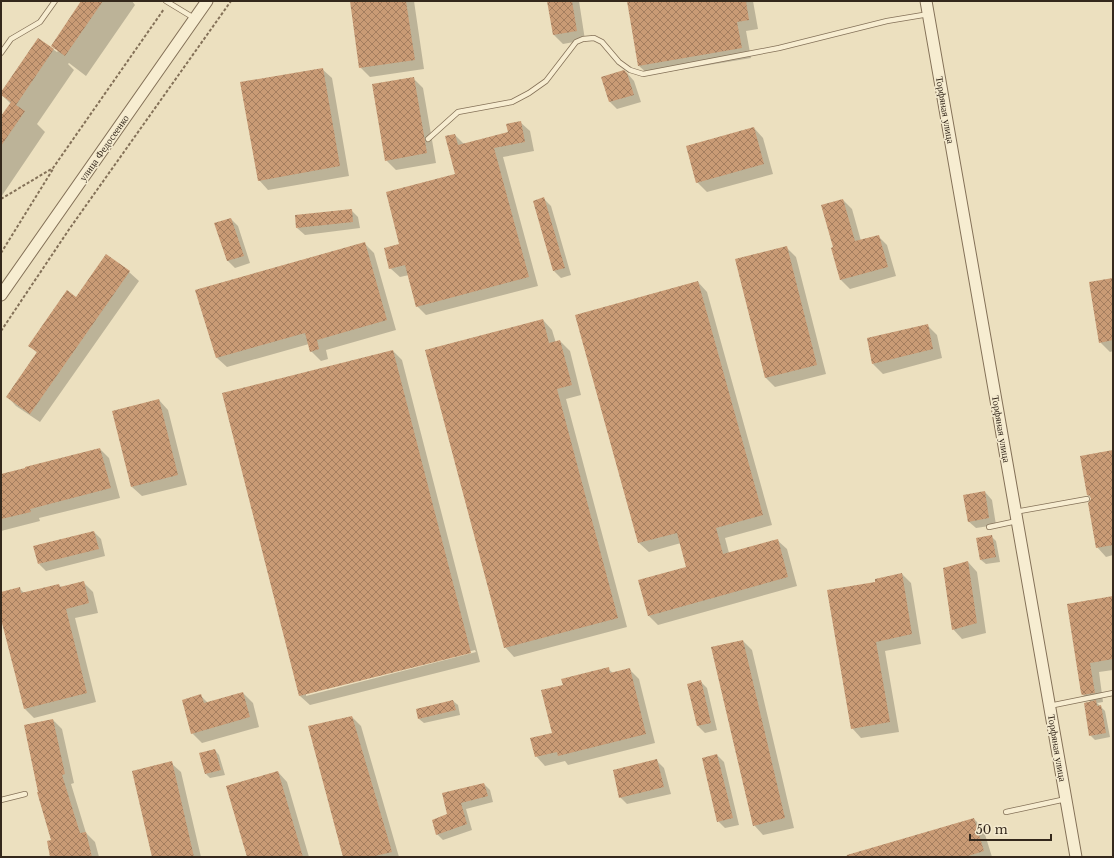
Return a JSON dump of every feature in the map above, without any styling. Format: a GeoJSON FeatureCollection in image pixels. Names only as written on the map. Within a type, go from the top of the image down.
{"type":"FeatureCollection","features":[{"type":"Feature","properties":{"kind":"street","name":"улица Федосеенко"},"geometry":{"type":"LineString","coordinates":[[1,295],[207,1]]}},
{"type":"Feature","properties":{"kind":"street","name":"Торфяная улица"},"geometry":{"type":"LineString","coordinates":[[926,1],[1076,857]]}},
{"type":"Feature","properties":{"kind":"lane"},"geometry":{"type":"LineString","coordinates":[[1,53],[12,39],[40,22],[55,1]]}},
{"type":"Feature","properties":{"kind":"lane"},"geometry":{"type":"LineString","coordinates":[[168,2],[195,19]]}},
{"type":"Feature","properties":{"kind":"lane"},"geometry":{"type":"LineString","coordinates":[[428,139],[458,112],[512,102],[529,93],[546,81],[576,42],[583,39],[594,38],[602,42],[619,62],[630,70],[643,74],[779,48],[886,21],[929,14]]}},
{"type":"Feature","properties":{"kind":"lane"},"geometry":{"type":"LineString","coordinates":[[989,527],[1016,516],[1087,499]]}},
{"type":"Feature","properties":{"kind":"lane"},"geometry":{"type":"LineString","coordinates":[[1049,706],[1113,693]]}},
{"type":"Feature","properties":{"kind":"lane"},"geometry":{"type":"LineString","coordinates":[[1,800],[25,794]]}},
{"type":"Feature","properties":{"kind":"lane"},"geometry":{"type":"LineString","coordinates":[[1006,812],[1066,799]]}},
{"type":"Feature","properties":{"kind":"path"},"geometry":{"type":"LineString","coordinates":[[1,331],[70,228],[231,1]]}},
{"type":"Feature","properties":{"kind":"path"},"geometry":{"type":"LineString","coordinates":[[1,253],[53,168],[168,2]]}},
{"type":"Feature","properties":{"kind":"path"},"geometry":{"type":"LineString","coordinates":[[1,199],[53,168]]}},
{"type":"Feature","properties":{"kind":"building"},"geometry":{"type":"Polygon","coordinates":[[[81,1],[103,1],[65,56],[51,46],[81,1]]]}},
{"type":"Feature","properties":{"kind":"building"},"geometry":{"type":"Polygon","coordinates":[[[350,1],[406,1],[415,60],[359,68],[350,1]]]}},
{"type":"Feature","properties":{"kind":"building"},"geometry":{"type":"Polygon","coordinates":[[[547,1],[572,1],[577,31],[553,35],[547,1]]]}},
{"type":"Feature","properties":{"kind":"building"},"geometry":{"type":"Polygon","coordinates":[[[627,1],[746,1],[749,20],[737,22],[742,48],[638,66],[627,1]]]}},
{"type":"Feature","properties":{"kind":"building"},"geometry":{"type":"Polygon","coordinates":[[[38,38],[54,49],[16,105],[25,111],[1,146],[1,116],[11,102],[1,95],[1,92],[38,38]]]}},
{"type":"Feature","properties":{"kind":"building"},"geometry":{"type":"Polygon","coordinates":[[[323,68],[340,166],[258,181],[240,82],[323,68]]]}},
{"type":"Feature","properties":{"kind":"building"},"geometry":{"type":"Polygon","coordinates":[[[624,70],[627,73],[634,95],[609,102],[601,77],[624,70]]]}},
{"type":"Feature","properties":{"kind":"building"},"geometry":{"type":"Polygon","coordinates":[[[414,77],[427,153],[385,161],[372,84],[414,77]]]}},
{"type":"Feature","properties":{"kind":"building"},"geometry":{"type":"Polygon","coordinates":[[[521,121],[525,142],[494,148],[529,277],[416,307],[405,265],[389,269],[384,248],[399,244],[386,192],[455,174],[445,136],[455,134],[458,145],[508,132],[506,124],[521,121]]]}},
{"type":"Feature","properties":{"kind":"building"},"geometry":{"type":"Polygon","coordinates":[[[754,127],[764,164],[696,183],[686,146],[754,127]]]}},
{"type":"Feature","properties":{"kind":"building"},"geometry":{"type":"Polygon","coordinates":[[[544,197],[565,268],[553,271],[533,201],[544,197]]]}},
{"type":"Feature","properties":{"kind":"building"},"geometry":{"type":"Polygon","coordinates":[[[843,199],[855,241],[879,235],[888,267],[840,280],[831,248],[833,247],[821,205],[843,199]]]}},
{"type":"Feature","properties":{"kind":"building"},"geometry":{"type":"Polygon","coordinates":[[[352,209],[353,222],[296,228],[295,215],[352,209]]]}},
{"type":"Feature","properties":{"kind":"building"},"geometry":{"type":"Polygon","coordinates":[[[231,218],[244,256],[227,261],[214,223],[231,218]]]}},
{"type":"Feature","properties":{"kind":"building"},"geometry":{"type":"Polygon","coordinates":[[[365,242],[387,320],[317,340],[319,349],[310,352],[305,333],[216,358],[195,290],[365,242]]]}},
{"type":"Feature","properties":{"kind":"building"},"geometry":{"type":"Polygon","coordinates":[[[787,246],[817,365],[765,378],[735,259],[787,246]]]}},
{"type":"Feature","properties":{"kind":"building"},"geometry":{"type":"Polygon","coordinates":[[[106,254],[130,271],[30,414],[6,397],[37,352],[28,346],[67,290],[76,297],[106,254]]]}},
{"type":"Feature","properties":{"kind":"building"},"geometry":{"type":"Polygon","coordinates":[[[1113,278],[1113,340],[1099,343],[1089,282],[1113,278]]]}},
{"type":"Feature","properties":{"kind":"building"},"geometry":{"type":"Polygon","coordinates":[[[698,281],[763,515],[716,528],[723,554],[778,539],[788,577],[648,616],[638,580],[686,567],[677,533],[638,543],[575,315],[698,281]]]}},
{"type":"Feature","properties":{"kind":"building"},"geometry":{"type":"Polygon","coordinates":[[[543,319],[549,343],[560,340],[572,385],[557,389],[618,618],[504,648],[425,350],[543,319]]]}},
{"type":"Feature","properties":{"kind":"building"},"geometry":{"type":"Polygon","coordinates":[[[928,324],[933,349],[872,364],[867,338],[928,324]]]}},
{"type":"Feature","properties":{"kind":"building"},"geometry":{"type":"Polygon","coordinates":[[[393,350],[471,653],[299,696],[222,393],[393,350]]]}},
{"type":"Feature","properties":{"kind":"building"},"geometry":{"type":"Polygon","coordinates":[[[159,399],[178,475],[131,487],[112,411],[159,399]]]}},
{"type":"Feature","properties":{"kind":"building"},"geometry":{"type":"Polygon","coordinates":[[[100,448],[111,488],[30,509],[31,512],[1,519],[1,474],[100,448]]]}},
{"type":"Feature","properties":{"kind":"building"},"geometry":{"type":"Polygon","coordinates":[[[1113,450],[1113,545],[1096,548],[1088,503],[1091,499],[1090,496],[1087,495],[1080,456],[1113,450]]]}},
{"type":"Feature","properties":{"kind":"building"},"geometry":{"type":"Polygon","coordinates":[[[985,491],[989,518],[968,522],[963,495],[985,491]]]}},
{"type":"Feature","properties":{"kind":"building"},"geometry":{"type":"Polygon","coordinates":[[[94,531],[99,549],[38,564],[33,546],[94,531]]]}},
{"type":"Feature","properties":{"kind":"building"},"geometry":{"type":"Polygon","coordinates":[[[992,535],[996,557],[980,560],[976,538],[992,535]]]}},
{"type":"Feature","properties":{"kind":"building"},"geometry":{"type":"Polygon","coordinates":[[[968,561],[977,623],[952,630],[943,568],[968,561]]]}},
{"type":"Feature","properties":{"kind":"building"},"geometry":{"type":"Polygon","coordinates":[[[902,573],[912,634],[876,642],[890,722],[851,729],[827,590],[875,582],[875,579],[902,573]]]}},
{"type":"Feature","properties":{"kind":"building"},"geometry":{"type":"Polygon","coordinates":[[[84,581],[89,603],[66,609],[87,693],[24,709],[1,619],[1,592],[20,587],[21,593],[59,584],[60,587],[84,581]]]}},
{"type":"Feature","properties":{"kind":"building"},"geometry":{"type":"Polygon","coordinates":[[[1113,596],[1113,659],[1090,663],[1095,693],[1082,695],[1067,604],[1113,596]]]}},
{"type":"Feature","properties":{"kind":"building"},"geometry":{"type":"Polygon","coordinates":[[[743,640],[785,818],[753,826],[711,647],[743,640]]]}},
{"type":"Feature","properties":{"kind":"building"},"geometry":{"type":"Polygon","coordinates":[[[609,667],[610,673],[630,668],[646,734],[558,756],[557,752],[535,757],[530,738],[552,733],[541,690],[563,685],[561,679],[609,667]]]}},
{"type":"Feature","properties":{"kind":"building"},"geometry":{"type":"Polygon","coordinates":[[[701,680],[711,723],[697,726],[687,684],[701,680]]]}},
{"type":"Feature","properties":{"kind":"building"},"geometry":{"type":"Polygon","coordinates":[[[243,692],[250,717],[191,734],[182,700],[201,694],[204,703],[243,692]]]}},
{"type":"Feature","properties":{"kind":"building"},"geometry":{"type":"Polygon","coordinates":[[[453,700],[456,710],[418,719],[416,709],[453,700]]]}},
{"type":"Feature","properties":{"kind":"building"},"geometry":{"type":"Polygon","coordinates":[[[1096,700],[1097,706],[1101,705],[1106,733],[1089,736],[1084,703],[1096,700]]]}},
{"type":"Feature","properties":{"kind":"building"},"geometry":{"type":"Polygon","coordinates":[[[352,716],[392,852],[371,857],[343,857],[308,726],[352,716]]]}},
{"type":"Feature","properties":{"kind":"building"},"geometry":{"type":"Polygon","coordinates":[[[53,719],[65,774],[62,775],[80,833],[86,832],[92,857],[50,857],[47,841],[51,840],[37,792],[24,725],[53,719]]]}},
{"type":"Feature","properties":{"kind":"building"},"geometry":{"type":"Polygon","coordinates":[[[215,749],[221,770],[205,774],[199,753],[215,749]]]}},
{"type":"Feature","properties":{"kind":"building"},"geometry":{"type":"Polygon","coordinates":[[[717,754],[733,818],[717,822],[702,758],[717,754]]]}},
{"type":"Feature","properties":{"kind":"building"},"geometry":{"type":"Polygon","coordinates":[[[657,759],[664,787],[619,798],[613,770],[657,759]]]}},
{"type":"Feature","properties":{"kind":"building"},"geometry":{"type":"Polygon","coordinates":[[[172,761],[194,857],[152,857],[132,771],[172,761]]]}},
{"type":"Feature","properties":{"kind":"building"},"geometry":{"type":"Polygon","coordinates":[[[278,771],[303,857],[247,857],[226,786],[278,771]]]}},
{"type":"Feature","properties":{"kind":"building"},"geometry":{"type":"Polygon","coordinates":[[[484,783],[488,796],[461,803],[467,824],[436,835],[432,820],[447,814],[442,793],[484,783]]]}},
{"type":"Feature","properties":{"kind":"building"},"geometry":{"type":"Polygon","coordinates":[[[974,818],[984,851],[965,857],[847,857],[847,855],[974,818]]]}}]}
